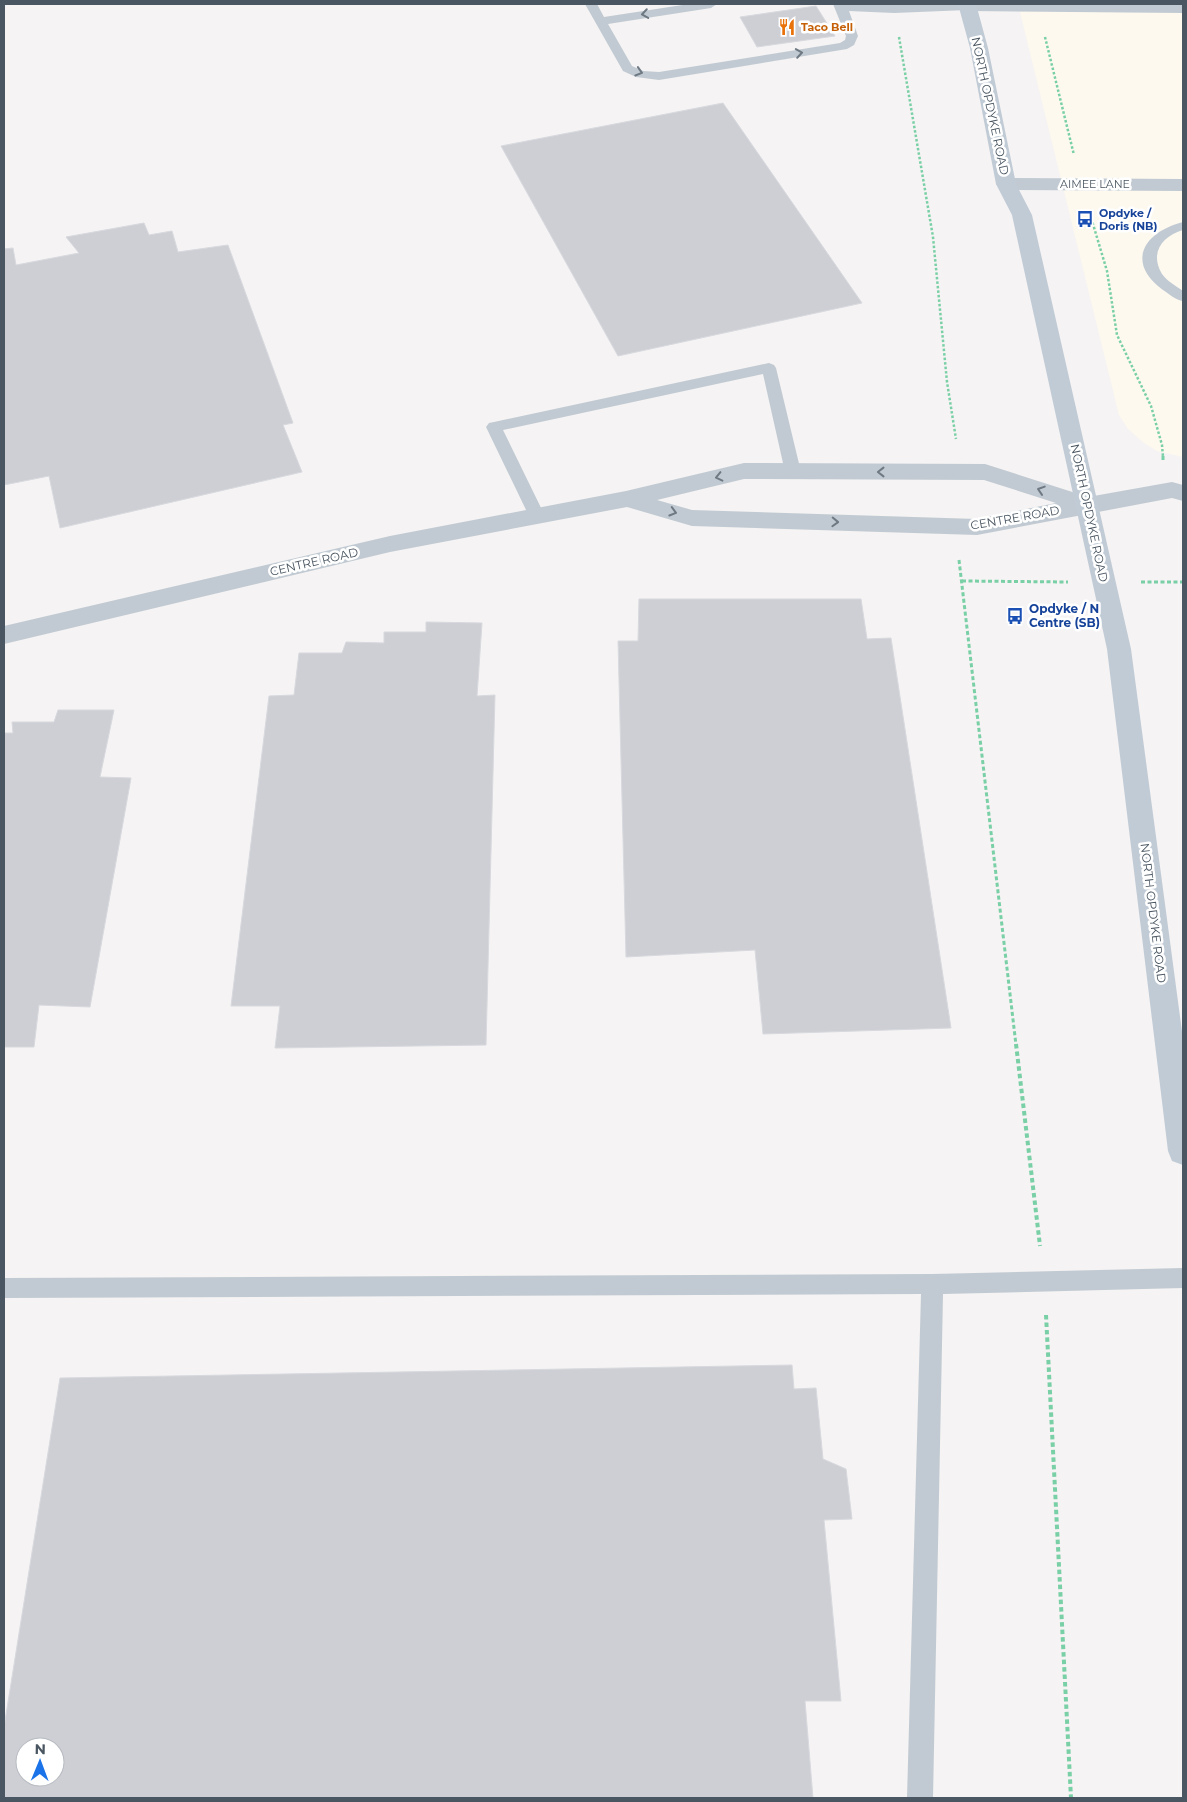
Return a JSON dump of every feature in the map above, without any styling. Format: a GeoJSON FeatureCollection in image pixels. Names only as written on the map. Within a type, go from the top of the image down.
{"type":"FeatureCollection","features":[{"type":"Feature","properties":{"kind":"main road","name":"NORTH OPDYKE ROAD"},"geometry":{"type":"LineString","coordinates":[[967,5],[979,48],[1006,184],[1022,215],[1119,649],[1183,1151]]}},
{"type":"Feature","properties":{"kind":"street"},"geometry":{"type":"LineString","coordinates":[[967,5],[1183,8]]}},
{"type":"Feature","properties":{"kind":"street","name":"AIMEE LANE"},"geometry":{"type":"LineString","coordinates":[[1006,184],[1183,185]]}},
{"type":"Feature","properties":{"kind":"street","name":"CENTRE ROAD"},"geometry":{"type":"LineString","coordinates":[[4,635],[390,544],[626,499],[744,472],[985,472],[1087,504]]}},
{"type":"Feature","properties":{"kind":"street"},"geometry":{"type":"LineString","coordinates":[[1087,504],[1172,490],[1183,493]]}},
{"type":"Feature","properties":{"kind":"street","name":"CENTRE ROAD"},"geometry":{"type":"LineString","coordinates":[[626,499],[692,518],[977,527],[1087,504]]}},
{"type":"Feature","properties":{"kind":"lane"},"geometry":{"type":"LineString","coordinates":[[591,4],[627,68],[640,74],[660,76],[843,46],[850,42],[852,36],[841,6],[894,9],[967,5]]}},
{"type":"Feature","properties":{"kind":"lane"},"geometry":{"type":"LineString","coordinates":[[602,21],[711,4]]}},
{"type":"Feature","properties":{"kind":"lane"},"geometry":{"type":"LineString","coordinates":[[1183,226],[1168,230],[1153,241],[1150,254],[1154,273],[1166,285],[1183,297]]}},
{"type":"Feature","properties":{"kind":"lane"},"geometry":{"type":"LineString","coordinates":[[538,516],[494,427],[769,368],[793,472]]}},
{"type":"Feature","properties":{"kind":"lane"},"geometry":{"type":"LineString","coordinates":[[4,1288],[932,1284],[1183,1278]]}},
{"type":"Feature","properties":{"kind":"lane"},"geometry":{"type":"LineString","coordinates":[[920,1798],[932,1284]]}},
{"type":"Feature","properties":{"kind":"path"},"geometry":{"type":"LineString","coordinates":[[894,9],[933,237],[947,382],[961,472]]}},
{"type":"Feature","properties":{"kind":"path"},"geometry":{"type":"LineString","coordinates":[[1044,32],[1076,162]]}},
{"type":"Feature","properties":{"kind":"path"},"geometry":{"type":"LineString","coordinates":[[1090,214],[1106,271],[1117,335],[1152,406],[1162,445],[1162,455]]}},
{"type":"Feature","properties":{"kind":"path"},"geometry":{"type":"LineString","coordinates":[[955,526],[1044,1281],[1071,1798]]}},
{"type":"Feature","properties":{"kind":"shaded area"},"geometry":{"type":"Polygon","coordinates":[[[1018,4],[1183,4],[1183,457],[1157,451],[1144,443],[1128,429],[1119,415],[1018,4]]]}},
{"type":"Feature","properties":{"kind":"building","name":"Taco Bell"},"geometry":{"type":"Polygon","coordinates":[[[816,6],[835,36],[757,47],[740,17],[816,6]]]}},
{"type":"Feature","properties":{"kind":"building"},"geometry":{"type":"Polygon","coordinates":[[[723,103],[862,303],[618,356],[501,146],[723,103]]]}},
{"type":"Feature","properties":{"kind":"building"},"geometry":{"type":"Polygon","coordinates":[[[144,223],[149,235],[172,231],[178,252],[228,245],[293,423],[283,425],[302,472],[60,528],[49,476],[4,485],[4,249],[13,248],[16,265],[79,253],[66,237],[144,223]]]}},
{"type":"Feature","properties":{"kind":"building"},"geometry":{"type":"Polygon","coordinates":[[[639,599],[861,599],[867,639],[891,638],[951,1028],[763,1034],[755,950],[626,957],[618,641],[638,641],[639,599]]]}},
{"type":"Feature","properties":{"kind":"building"},"geometry":{"type":"Polygon","coordinates":[[[426,622],[482,623],[477,696],[495,695],[486,1045],[275,1048],[280,1006],[231,1006],[269,696],[294,695],[299,653],[342,653],[346,642],[384,643],[384,632],[426,632],[426,622]]]}},
{"type":"Feature","properties":{"kind":"building"},"geometry":{"type":"Polygon","coordinates":[[[58,710],[114,710],[100,777],[131,778],[90,1007],[39,1005],[34,1047],[4,1047],[4,733],[13,733],[12,722],[54,722],[58,710]]]}},
{"type":"Feature","properties":{"kind":"building"},"geometry":{"type":"Polygon","coordinates":[[[792,1365],[794,1389],[816,1388],[823,1459],[846,1469],[852,1519],[824,1520],[841,1701],[805,1701],[813,1798],[4,1798],[4,1727],[60,1378],[792,1365]]]}},
{"type":"Feature","properties":{"kind":"place","name":"Taco Bell"},"geometry":{"type":"Point","coordinates":[787,27]}},
{"type":"Feature","properties":{"kind":"place","name":"Opdyke / Doris (NB)"},"geometry":{"type":"Point","coordinates":[1085,219]}},
{"type":"Feature","properties":{"kind":"place","name":"Opdyke / N Centre (SB)"},"geometry":{"type":"Point","coordinates":[1015,616]}}]}
